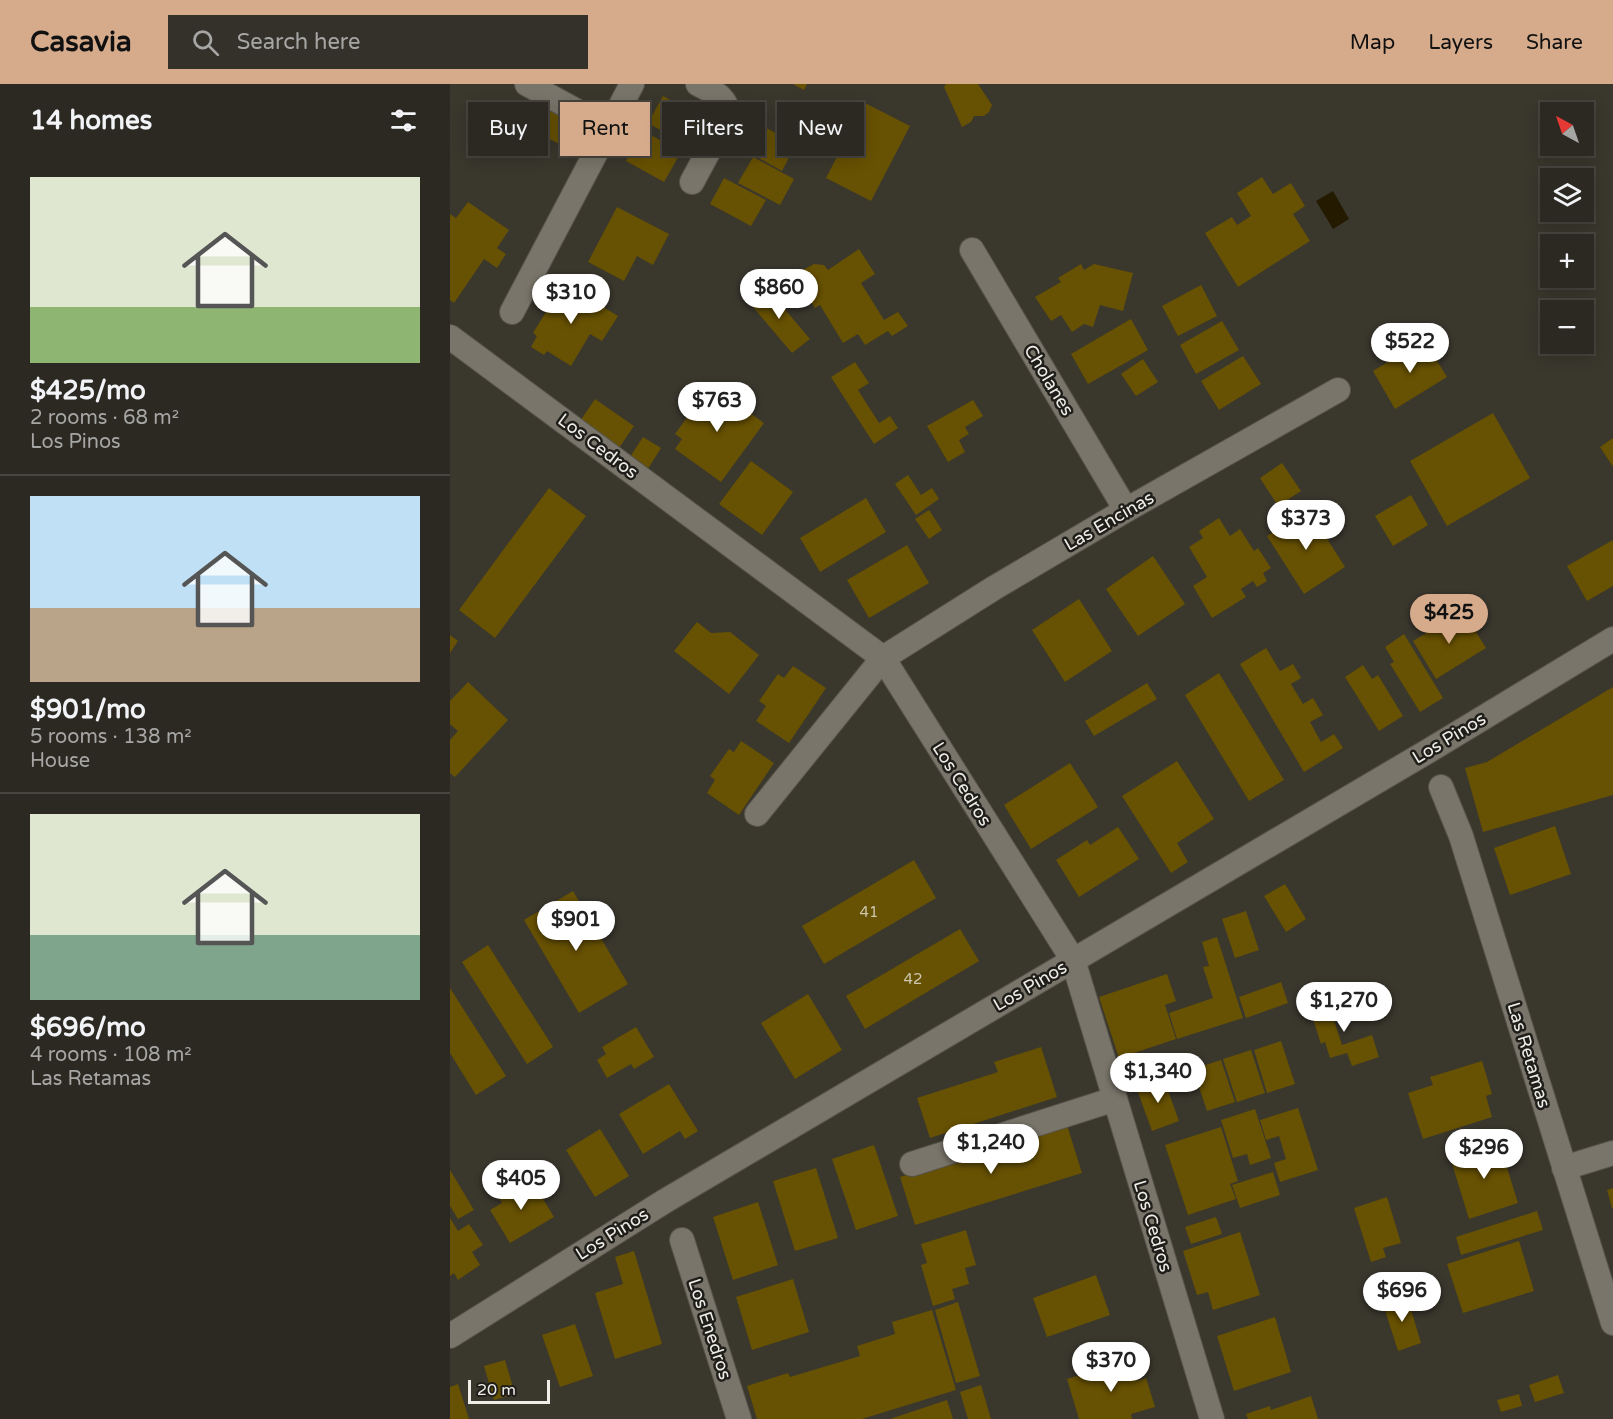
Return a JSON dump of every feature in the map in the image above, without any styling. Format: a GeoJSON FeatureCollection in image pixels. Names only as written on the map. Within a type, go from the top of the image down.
{"type":"FeatureCollection","features":[{"type":"Feature","properties":{"kind":"street"},"geometry":{"type":"LineString","coordinates":[[527,84],[560,102]]}},
{"type":"Feature","properties":{"kind":"street"},"geometry":{"type":"LineString","coordinates":[[622,102],[632,84]]}},
{"type":"Feature","properties":{"kind":"street"},"geometry":{"type":"LineString","coordinates":[[692,182],[728,115],[727,105],[720,96],[698,84]]}},
{"type":"Feature","properties":{"kind":"street"},"geometry":{"type":"LineString","coordinates":[[512,312],[593,156]]}},
{"type":"Feature","properties":{"kind":"street","name":"Cholanes"},"geometry":{"type":"LineString","coordinates":[[972,250],[1126,510]]}},
{"type":"Feature","properties":{"kind":"street","name":"Los Cedros"},"geometry":{"type":"LineString","coordinates":[[450,337],[883,657],[1073,960],[1212,1419]]}},
{"type":"Feature","properties":{"kind":"street","name":"Las Encinas"},"geometry":{"type":"LineString","coordinates":[[757,814],[883,657],[1126,510],[1338,390]]}},
{"type":"Feature","properties":{"kind":"street","name":"Los Pinos"},"geometry":{"type":"LineString","coordinates":[[450,1336],[665,1201],[1430,750],[1613,639]]}},
{"type":"Feature","properties":{"kind":"street","name":"Las Retamas"},"geometry":{"type":"LineString","coordinates":[[1441,787],[1461,836],[1613,1323]]}},
{"type":"Feature","properties":{"kind":"street"},"geometry":{"type":"LineString","coordinates":[[912,1164],[1115,1099]]}},
{"type":"Feature","properties":{"kind":"street"},"geometry":{"type":"LineString","coordinates":[[1564,1168],[1613,1153]]}},
{"type":"Feature","properties":{"kind":"street","name":"Los Enedros"},"geometry":{"type":"LineString","coordinates":[[682,1240],[739,1419]]}},
{"type":"Feature","properties":{"kind":"shaded area"},"geometry":{"type":"Polygon","coordinates":[[[1333,191],[1349,219],[1333,229],[1316,201],[1333,191]]]}},
{"type":"Feature","properties":{"kind":"building"},"geometry":{"type":"Polygon","coordinates":[[[793,84],[807,84],[804,90],[793,84]]]}},
{"type":"Feature","properties":{"kind":"building"},"geometry":{"type":"Polygon","coordinates":[[[946,84],[978,84],[992,105],[989,112],[984,116],[974,116],[971,122],[962,127],[944,87],[946,84]]]}},
{"type":"Feature","properties":{"kind":"building"},"geometry":{"type":"Polygon","coordinates":[[[663,96],[674,102],[662,102],[662,131],[650,124],[650,119],[663,96]]]}},
{"type":"Feature","properties":{"kind":"building"},"geometry":{"type":"Polygon","coordinates":[[[548,102],[560,108],[560,144],[548,138],[548,102]]]}},
{"type":"Feature","properties":{"kind":"building"},"geometry":{"type":"Polygon","coordinates":[[[865,103],[910,126],[871,201],[826,178],[837,156],[864,156],[865,103]]]}},
{"type":"Feature","properties":{"kind":"building"},"geometry":{"type":"Polygon","coordinates":[[[765,127],[777,134],[777,156],[790,156],[782,171],[755,156],[765,156],[765,127]]]}},
{"type":"Feature","properties":{"kind":"building"},"geometry":{"type":"Polygon","coordinates":[[[650,135],[662,141],[662,156],[679,156],[664,182],[626,161],[629,156],[650,156],[650,135]]]}},
{"type":"Feature","properties":{"kind":"building"},"geometry":{"type":"Polygon","coordinates":[[[753,157],[794,179],[780,205],[738,183],[753,157]]]}},
{"type":"Feature","properties":{"kind":"building"},"geometry":{"type":"Polygon","coordinates":[[[1262,177],[1273,194],[1291,183],[1305,206],[1293,214],[1310,241],[1238,287],[1205,233],[1232,217],[1237,225],[1251,216],[1237,193],[1262,177]]]}},
{"type":"Feature","properties":{"kind":"building"},"geometry":{"type":"Polygon","coordinates":[[[724,178],[766,200],[751,226],[710,204],[724,178]]]}},
{"type":"Feature","properties":{"kind":"building"},"geometry":{"type":"Polygon","coordinates":[[[468,202],[509,230],[497,248],[506,254],[497,268],[484,259],[454,303],[450,300],[450,214],[456,218],[468,202]]]}},
{"type":"Feature","properties":{"kind":"building"},"geometry":{"type":"Polygon","coordinates":[[[617,207],[669,234],[653,265],[637,256],[624,281],[588,262],[617,207]]]}},
{"type":"Feature","properties":{"kind":"building"},"geometry":{"type":"Polygon","coordinates":[[[859,249],[875,274],[861,283],[884,320],[898,312],[908,326],[892,336],[888,331],[865,345],[858,334],[843,343],[820,305],[815,308],[798,282],[801,271],[814,264],[824,265],[828,270],[859,249]]]}},
{"type":"Feature","properties":{"kind":"building"},"geometry":{"type":"Polygon","coordinates":[[[1081,264],[1084,270],[1094,264],[1133,273],[1123,311],[1100,305],[1093,327],[1084,324],[1072,332],[1061,315],[1051,321],[1035,297],[1061,282],[1058,278],[1081,264]]]}},
{"type":"Feature","properties":{"kind":"building"},"geometry":{"type":"Polygon","coordinates":[[[1201,285],[1217,316],[1178,336],[1162,306],[1201,285]]]}},
{"type":"Feature","properties":{"kind":"building"},"geometry":{"type":"Polygon","coordinates":[[[568,286],[618,316],[602,341],[590,334],[571,366],[547,351],[544,355],[531,347],[537,336],[533,333],[557,294],[562,296],[568,286]]]}},
{"type":"Feature","properties":{"kind":"building"},"geometry":{"type":"Polygon","coordinates":[[[765,286],[810,339],[792,353],[747,300],[765,286]]]}},
{"type":"Feature","properties":{"kind":"building"},"geometry":{"type":"Polygon","coordinates":[[[1131,319],[1148,350],[1088,384],[1071,354],[1131,319]]]}},
{"type":"Feature","properties":{"kind":"building"},"geometry":{"type":"Polygon","coordinates":[[[1222,321],[1239,350],[1196,374],[1180,345],[1222,321]]]}},
{"type":"Feature","properties":{"kind":"building"},"geometry":{"type":"Polygon","coordinates":[[[1424,340],[1447,377],[1395,409],[1373,371],[1424,340]]]}},
{"type":"Feature","properties":{"kind":"building"},"geometry":{"type":"Polygon","coordinates":[[[1243,356],[1261,384],[1219,410],[1201,381],[1243,356]]]}},
{"type":"Feature","properties":{"kind":"building"},"geometry":{"type":"Polygon","coordinates":[[[1143,359],[1158,382],[1136,396],[1121,374],[1143,359]]]}},
{"type":"Feature","properties":{"kind":"building"},"geometry":{"type":"Polygon","coordinates":[[[855,362],[869,383],[858,390],[879,423],[890,416],[898,428],[874,444],[831,377],[855,362]]]}},
{"type":"Feature","properties":{"kind":"building"},"geometry":{"type":"Polygon","coordinates":[[[711,385],[764,423],[721,482],[675,449],[682,439],[675,434],[711,385]]]}},
{"type":"Feature","properties":{"kind":"building"},"geometry":{"type":"Polygon","coordinates":[[[595,399],[634,426],[617,451],[578,424],[595,399]]]}},
{"type":"Feature","properties":{"kind":"building"},"geometry":{"type":"Polygon","coordinates":[[[973,400],[983,416],[965,427],[969,434],[959,440],[965,452],[948,462],[927,426],[973,400]]]}},
{"type":"Feature","properties":{"kind":"building"},"geometry":{"type":"Polygon","coordinates":[[[1493,413],[1530,478],[1447,526],[1410,461],[1493,413]]]}},
{"type":"Feature","properties":{"kind":"building"},"geometry":{"type":"Polygon","coordinates":[[[643,437],[661,448],[646,472],[628,460],[643,437]]]}},
{"type":"Feature","properties":{"kind":"building"},"geometry":{"type":"Polygon","coordinates":[[[1613,438],[1613,467],[1600,447],[1613,438]]]}},
{"type":"Feature","properties":{"kind":"building"},"geometry":{"type":"Polygon","coordinates":[[[751,461],[793,492],[762,535],[719,504],[751,461]]]}},
{"type":"Feature","properties":{"kind":"building"},"geometry":{"type":"Polygon","coordinates":[[[1282,463],[1301,491],[1278,506],[1260,478],[1282,463]]]}},
{"type":"Feature","properties":{"kind":"building"},"geometry":{"type":"Polygon","coordinates":[[[908,475],[921,495],[932,488],[939,499],[916,515],[895,484],[908,475]]]}},
{"type":"Feature","properties":{"kind":"building"},"geometry":{"type":"Polygon","coordinates":[[[549,488],[586,516],[495,638],[459,610],[549,488]]]}},
{"type":"Feature","properties":{"kind":"building"},"geometry":{"type":"Polygon","coordinates":[[[1411,495],[1428,525],[1393,546],[1375,516],[1411,495]]]}},
{"type":"Feature","properties":{"kind":"building"},"geometry":{"type":"Polygon","coordinates":[[[866,498],[886,532],[820,572],[800,538],[866,498]]]}},
{"type":"Feature","properties":{"kind":"building"},"geometry":{"type":"Polygon","coordinates":[[[1308,509],[1345,567],[1304,594],[1267,536],[1308,509]]]}},
{"type":"Feature","properties":{"kind":"building"},"geometry":{"type":"Polygon","coordinates":[[[929,510],[942,530],[929,539],[915,519],[929,510]]]}},
{"type":"Feature","properties":{"kind":"building"},"geometry":{"type":"Polygon","coordinates":[[[1219,518],[1230,536],[1240,529],[1254,551],[1258,548],[1271,568],[1263,573],[1267,581],[1257,587],[1253,581],[1241,589],[1246,597],[1212,618],[1193,586],[1207,577],[1189,547],[1203,538],[1199,531],[1219,518]]]}},
{"type":"Feature","properties":{"kind":"building"},"geometry":{"type":"Polygon","coordinates":[[[1613,540],[1613,586],[1587,601],[1567,566],[1613,540]]]}},
{"type":"Feature","properties":{"kind":"building"},"geometry":{"type":"Polygon","coordinates":[[[907,545],[929,583],[869,618],[847,580],[907,545]]]}},
{"type":"Feature","properties":{"kind":"building"},"geometry":{"type":"Polygon","coordinates":[[[1153,556],[1185,604],[1138,636],[1106,589],[1153,556]]]}},
{"type":"Feature","properties":{"kind":"building"},"geometry":{"type":"Polygon","coordinates":[[[1079,599],[1112,651],[1065,682],[1032,630],[1079,599]]]}},
{"type":"Feature","properties":{"kind":"building"},"geometry":{"type":"Polygon","coordinates":[[[1463,611],[1486,648],[1436,679],[1413,641],[1463,611]]]}},
{"type":"Feature","properties":{"kind":"building"},"geometry":{"type":"Polygon","coordinates":[[[697,622],[711,633],[730,632],[759,655],[729,694],[674,651],[697,622]]]}},
{"type":"Feature","properties":{"kind":"building"},"geometry":{"type":"Polygon","coordinates":[[[1404,634],[1443,698],[1420,712],[1390,664],[1394,662],[1385,647],[1404,634]]]}},
{"type":"Feature","properties":{"kind":"building"},"geometry":{"type":"Polygon","coordinates":[[[450,635],[458,641],[450,653],[450,635]]]}},
{"type":"Feature","properties":{"kind":"building"},"geometry":{"type":"Polygon","coordinates":[[[1266,648],[1280,671],[1293,664],[1301,678],[1291,684],[1303,704],[1313,698],[1323,715],[1310,722],[1321,742],[1334,734],[1343,748],[1304,772],[1240,664],[1266,648]]]}},
{"type":"Feature","properties":{"kind":"building"},"geometry":{"type":"Polygon","coordinates":[[[1363,665],[1372,679],[1378,675],[1403,716],[1379,731],[1345,677],[1363,665]]]}},
{"type":"Feature","properties":{"kind":"building"},"geometry":{"type":"Polygon","coordinates":[[[793,666],[826,688],[789,743],[756,721],[766,706],[759,701],[778,674],[784,678],[793,666]]]}},
{"type":"Feature","properties":{"kind":"building"},"geometry":{"type":"Polygon","coordinates":[[[1219,673],[1284,780],[1249,801],[1185,695],[1219,673]]]}},
{"type":"Feature","properties":{"kind":"building"},"geometry":{"type":"Polygon","coordinates":[[[468,682],[508,720],[455,777],[450,773],[450,740],[458,731],[450,724],[450,701],[468,682]]]}},
{"type":"Feature","properties":{"kind":"building"},"geometry":{"type":"Polygon","coordinates":[[[1147,683],[1157,699],[1094,736],[1085,721],[1147,683]]]}},
{"type":"Feature","properties":{"kind":"building"},"geometry":{"type":"Polygon","coordinates":[[[1613,687],[1613,795],[1483,832],[1465,768],[1487,762],[1613,687]]]}},
{"type":"Feature","properties":{"kind":"building"},"geometry":{"type":"Polygon","coordinates":[[[741,741],[774,763],[739,815],[707,793],[715,780],[710,776],[729,749],[734,752],[741,741]]]}},
{"type":"Feature","properties":{"kind":"building"},"geometry":{"type":"Polygon","coordinates":[[[1177,761],[1214,819],[1177,843],[1188,862],[1171,873],[1122,796],[1177,761]]]}},
{"type":"Feature","properties":{"kind":"building"},"geometry":{"type":"Polygon","coordinates":[[[1070,763],[1098,807],[1031,849],[1004,805],[1070,763]]]}},
{"type":"Feature","properties":{"kind":"building"},"geometry":{"type":"Polygon","coordinates":[[[1555,826],[1571,874],[1510,895],[1494,848],[1555,826]]]}},
{"type":"Feature","properties":{"kind":"building"},"geometry":{"type":"Polygon","coordinates":[[[1118,827],[1139,859],[1079,897],[1056,860],[1087,840],[1090,845],[1118,827]]]}},
{"type":"Feature","properties":{"kind":"building"},"geometry":{"type":"Polygon","coordinates":[[[914,860],[936,898],[824,964],[802,926],[914,860]]]}},
{"type":"Feature","properties":{"kind":"building"},"geometry":{"type":"Polygon","coordinates":[[[1285,884],[1306,919],[1286,932],[1264,896],[1285,884]]]}},
{"type":"Feature","properties":{"kind":"building"},"geometry":{"type":"Polygon","coordinates":[[[573,891],[628,984],[579,1013],[524,920],[573,891]]]}},
{"type":"Feature","properties":{"kind":"building"},"geometry":{"type":"Polygon","coordinates":[[[1246,911],[1259,950],[1235,958],[1222,919],[1246,911]]]}},
{"type":"Feature","properties":{"kind":"building"},"geometry":{"type":"Polygon","coordinates":[[[960,929],[979,961],[865,1029],[846,996],[960,929]]]}},
{"type":"Feature","properties":{"kind":"building"},"geometry":{"type":"Polygon","coordinates":[[[1217,937],[1243,1018],[1177,1039],[1169,1013],[1213,998],[1203,967],[1209,966],[1202,942],[1217,937]]]}},
{"type":"Feature","properties":{"kind":"building"},"geometry":{"type":"Polygon","coordinates":[[[488,945],[553,1047],[527,1064],[462,962],[488,945]]]}},
{"type":"Feature","properties":{"kind":"building"},"geometry":{"type":"Polygon","coordinates":[[[1167,974],[1176,1001],[1165,1005],[1176,1039],[1119,1058],[1099,997],[1167,974]]]}},
{"type":"Feature","properties":{"kind":"building"},"geometry":{"type":"Polygon","coordinates":[[[1281,982],[1288,1003],[1246,1018],[1239,997],[1281,982]]]}},
{"type":"Feature","properties":{"kind":"building"},"geometry":{"type":"Polygon","coordinates":[[[450,988],[506,1076],[476,1095],[450,1053],[450,988]]]}},
{"type":"Feature","properties":{"kind":"building"},"geometry":{"type":"Polygon","coordinates":[[[808,994],[842,1050],[795,1079],[761,1023],[808,994]]]}},
{"type":"Feature","properties":{"kind":"building"},"geometry":{"type":"Polygon","coordinates":[[[1360,997],[1364,1011],[1334,1020],[1342,1045],[1372,1035],[1379,1057],[1352,1066],[1347,1053],[1330,1058],[1325,1042],[1321,1044],[1311,1013],[1360,997]]]}},
{"type":"Feature","properties":{"kind":"building"},"geometry":{"type":"Polygon","coordinates":[[[636,1027],[654,1057],[634,1069],[631,1064],[607,1078],[597,1060],[606,1054],[602,1047],[636,1027]]]}},
{"type":"Feature","properties":{"kind":"building"},"geometry":{"type":"Polygon","coordinates":[[[1281,1041],[1295,1084],[1267,1093],[1254,1050],[1281,1041]]]}},
{"type":"Feature","properties":{"kind":"building"},"geometry":{"type":"Polygon","coordinates":[[[1041,1047],[1057,1097],[930,1138],[917,1098],[998,1072],[994,1062],[1041,1047]]]}},
{"type":"Feature","properties":{"kind":"building"},"geometry":{"type":"Polygon","coordinates":[[[1251,1050],[1265,1093],[1237,1102],[1223,1059],[1251,1050]]]}},
{"type":"Feature","properties":{"kind":"building"},"geometry":{"type":"Polygon","coordinates":[[[1221,1060],[1235,1102],[1207,1111],[1193,1069],[1221,1060]]]}},
{"type":"Feature","properties":{"kind":"building"},"geometry":{"type":"Polygon","coordinates":[[[1482,1061],[1492,1094],[1486,1096],[1492,1117],[1423,1139],[1408,1093],[1433,1085],[1430,1077],[1482,1061]]]}},
{"type":"Feature","properties":{"kind":"building"},"geometry":{"type":"Polygon","coordinates":[[[1163,1077],[1179,1121],[1152,1131],[1136,1087],[1163,1077]]]}},
{"type":"Feature","properties":{"kind":"building"},"geometry":{"type":"Polygon","coordinates":[[[669,1084],[698,1131],[685,1139],[680,1131],[643,1154],[619,1114],[669,1084]]]}},
{"type":"Feature","properties":{"kind":"building"},"geometry":{"type":"Polygon","coordinates":[[[1298,1108],[1318,1170],[1280,1182],[1274,1163],[1286,1159],[1279,1136],[1266,1140],[1260,1120],[1298,1108]]]}},
{"type":"Feature","properties":{"kind":"building"},"geometry":{"type":"Polygon","coordinates":[[[1255,1109],[1271,1158],[1250,1165],[1247,1154],[1233,1158],[1221,1120],[1255,1109]]]}},
{"type":"Feature","properties":{"kind":"building"},"geometry":{"type":"Polygon","coordinates":[[[1067,1125],[1082,1173],[915,1225],[900,1177],[1067,1125]]]}},
{"type":"Feature","properties":{"kind":"building"},"geometry":{"type":"Polygon","coordinates":[[[1221,1127],[1238,1181],[1230,1184],[1236,1199],[1188,1215],[1165,1145],[1221,1127]]]}},
{"type":"Feature","properties":{"kind":"building"},"geometry":{"type":"Polygon","coordinates":[[[600,1129],[629,1176],[595,1197],[566,1150],[600,1129]]]}},
{"type":"Feature","properties":{"kind":"building"},"geometry":{"type":"Polygon","coordinates":[[[1499,1142],[1518,1203],[1469,1219],[1450,1157],[1499,1142]]]}},
{"type":"Feature","properties":{"kind":"building"},"geometry":{"type":"Polygon","coordinates":[[[874,1145],[898,1216],[856,1230],[832,1159],[874,1145]]]}},
{"type":"Feature","properties":{"kind":"building"},"geometry":{"type":"Polygon","coordinates":[[[816,1168],[838,1238],[795,1251],[773,1181],[816,1168]]]}},
{"type":"Feature","properties":{"kind":"building"},"geometry":{"type":"Polygon","coordinates":[[[450,1170],[474,1210],[458,1219],[450,1206],[450,1170]]]}},
{"type":"Feature","properties":{"kind":"building"},"geometry":{"type":"Polygon","coordinates":[[[1273,1172],[1280,1195],[1240,1208],[1232,1185],[1273,1172]]]}},
{"type":"Feature","properties":{"kind":"building"},"geometry":{"type":"Polygon","coordinates":[[[531,1179],[554,1217],[510,1243],[490,1210],[502,1203],[499,1198],[531,1179]]]}},
{"type":"Feature","properties":{"kind":"building"},"geometry":{"type":"Polygon","coordinates":[[[1613,1188],[1613,1208],[1612,1208],[1607,1190],[1613,1188]]]}},
{"type":"Feature","properties":{"kind":"building"},"geometry":{"type":"Polygon","coordinates":[[[1387,1197],[1401,1243],[1383,1248],[1386,1257],[1371,1262],[1354,1208],[1387,1197]]]}},
{"type":"Feature","properties":{"kind":"building"},"geometry":{"type":"Polygon","coordinates":[[[758,1202],[778,1265],[733,1280],[713,1217],[758,1202]]]}},
{"type":"Feature","properties":{"kind":"building"},"geometry":{"type":"Polygon","coordinates":[[[1537,1211],[1543,1230],[1461,1255],[1456,1237],[1537,1211]]]}},
{"type":"Feature","properties":{"kind":"building"},"geometry":{"type":"Polygon","coordinates":[[[1216,1217],[1222,1234],[1191,1244],[1185,1227],[1216,1217]]]}},
{"type":"Feature","properties":{"kind":"building"},"geometry":{"type":"Polygon","coordinates":[[[450,1218],[458,1231],[469,1224],[483,1245],[472,1252],[480,1265],[458,1280],[454,1273],[450,1276],[450,1218]]]}},
{"type":"Feature","properties":{"kind":"building"},"geometry":{"type":"Polygon","coordinates":[[[966,1230],[976,1265],[965,1268],[969,1284],[952,1289],[955,1299],[933,1306],[921,1265],[927,1263],[921,1244],[966,1230]]]}},
{"type":"Feature","properties":{"kind":"building"},"geometry":{"type":"Polygon","coordinates":[[[1240,1232],[1260,1295],[1213,1310],[1208,1292],[1197,1295],[1183,1251],[1240,1232]]]}},
{"type":"Feature","properties":{"kind":"building"},"geometry":{"type":"Polygon","coordinates":[[[1519,1241],[1534,1291],[1463,1313],[1447,1264],[1519,1241]]]}},
{"type":"Feature","properties":{"kind":"building"},"geometry":{"type":"Polygon","coordinates":[[[634,1251],[662,1344],[615,1359],[595,1293],[623,1284],[615,1257],[634,1251]]]}},
{"type":"Feature","properties":{"kind":"building"},"geometry":{"type":"Polygon","coordinates":[[[1096,1275],[1110,1315],[1047,1337],[1033,1298],[1096,1275]]]}},
{"type":"Feature","properties":{"kind":"building"},"geometry":{"type":"Polygon","coordinates":[[[793,1279],[809,1332],[752,1350],[736,1297],[793,1279]]]}},
{"type":"Feature","properties":{"kind":"building"},"geometry":{"type":"Polygon","coordinates":[[[1407,1296],[1421,1343],[1398,1351],[1383,1304],[1407,1296]]]}},
{"type":"Feature","properties":{"kind":"building"},"geometry":{"type":"Polygon","coordinates":[[[958,1302],[980,1376],[956,1383],[935,1310],[958,1302]]]}},
{"type":"Feature","properties":{"kind":"building"},"geometry":{"type":"Polygon","coordinates":[[[932,1310],[956,1390],[862,1419],[757,1419],[747,1386],[788,1373],[790,1377],[860,1356],[857,1346],[895,1334],[892,1322],[932,1310]]]}},
{"type":"Feature","properties":{"kind":"building"},"geometry":{"type":"Polygon","coordinates":[[[1275,1317],[1291,1372],[1234,1391],[1217,1336],[1275,1317]]]}},
{"type":"Feature","properties":{"kind":"building"},"geometry":{"type":"Polygon","coordinates":[[[575,1324],[593,1376],[560,1387],[542,1335],[575,1324]]]}},
{"type":"Feature","properties":{"kind":"building"},"geometry":{"type":"Polygon","coordinates":[[[1132,1359],[1138,1381],[1146,1378],[1155,1407],[1131,1414],[1132,1419],[1079,1419],[1067,1379],[1132,1359]]]}},
{"type":"Feature","properties":{"kind":"building"},"geometry":{"type":"Polygon","coordinates":[[[505,1360],[515,1394],[494,1400],[484,1366],[505,1360]]]}},
{"type":"Feature","properties":{"kind":"building"},"geometry":{"type":"Polygon","coordinates":[[[1558,1375],[1564,1393],[1535,1402],[1529,1385],[1558,1375]]]}},
{"type":"Feature","properties":{"kind":"building"},"geometry":{"type":"Polygon","coordinates":[[[458,1384],[469,1419],[450,1419],[450,1387],[458,1384]]]}},
{"type":"Feature","properties":{"kind":"building"},"geometry":{"type":"Polygon","coordinates":[[[981,1385],[991,1419],[968,1419],[960,1392],[981,1385]]]}},
{"type":"Feature","properties":{"kind":"building"},"geometry":{"type":"Polygon","coordinates":[[[1519,1394],[1522,1406],[1501,1412],[1497,1400],[1519,1394]]]}},
{"type":"Feature","properties":{"kind":"building"},"geometry":{"type":"Polygon","coordinates":[[[1311,1396],[1318,1419],[1248,1419],[1246,1414],[1270,1406],[1271,1410],[1311,1396]]]}},
{"type":"Feature","properties":{"kind":"building"},"geometry":{"type":"Polygon","coordinates":[[[947,1400],[953,1419],[890,1419],[947,1400]]]}}]}
